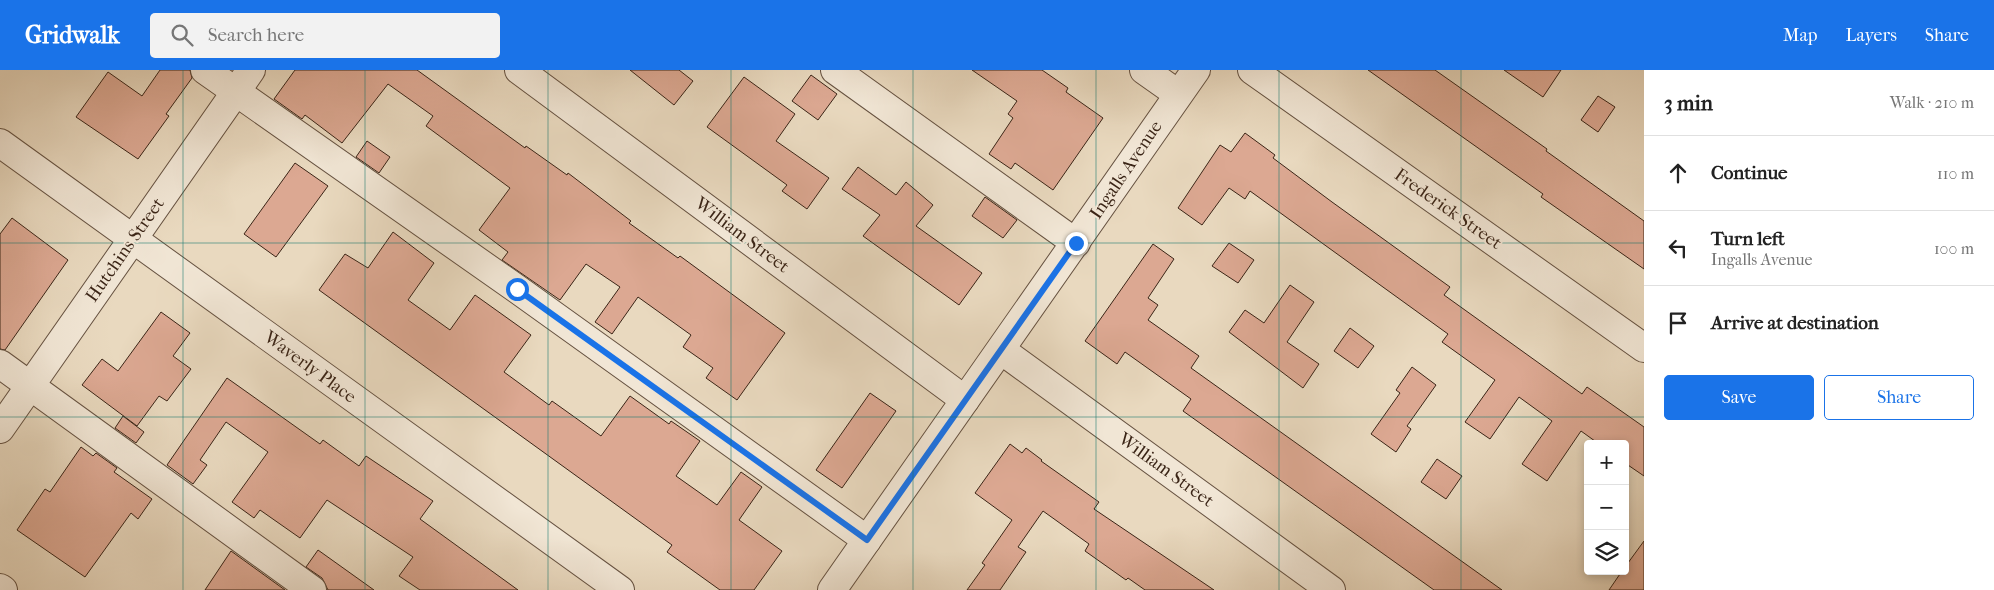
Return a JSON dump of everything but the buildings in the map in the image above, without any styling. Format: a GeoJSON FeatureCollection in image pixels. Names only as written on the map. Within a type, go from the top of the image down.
{"type":"FeatureCollection","features":[{"type":"Feature","properties":{"kind":"street"},"geometry":{"type":"LineString","coordinates":[[205,70],[517,289],[867,540]]}},
{"type":"Feature","properties":{"kind":"street","name":"Hutchins Street"},"geometry":{"type":"LineString","coordinates":[[0,429],[251,70]]}},
{"type":"Feature","properties":{"kind":"street","name":"William Street"},"geometry":{"type":"LineString","coordinates":[[519,70],[965,400]]}},
{"type":"Feature","properties":{"kind":"street"},"geometry":{"type":"LineString","coordinates":[[836,70],[1076,243]]}},
{"type":"Feature","properties":{"kind":"street"},"geometry":{"type":"LineString","coordinates":[[1144,70],[1178,94]]}},
{"type":"Feature","properties":{"kind":"street","name":"Ingalls Avenue"},"geometry":{"type":"LineString","coordinates":[[832,590],[1196,70]]}},
{"type":"Feature","properties":{"kind":"street","name":"Frederick Street"},"geometry":{"type":"LineString","coordinates":[[1252,70],[1644,348]]}},
{"type":"Feature","properties":{"kind":"street","name":"Waverly Place"},"geometry":{"type":"LineString","coordinates":[[0,143],[620,590]]}},
{"type":"Feature","properties":{"kind":"street","name":"William Street"},"geometry":{"type":"LineString","coordinates":[[1001,350],[1331,590]]}},
{"type":"Feature","properties":{"kind":"street"},"geometry":{"type":"LineString","coordinates":[[0,364],[312,590]]}},
{"type":"Feature","properties":{"kind":"route"},"geometry":{"type":"LineString","coordinates":[[517,289],[867,540],[1076,243]]}}]}
